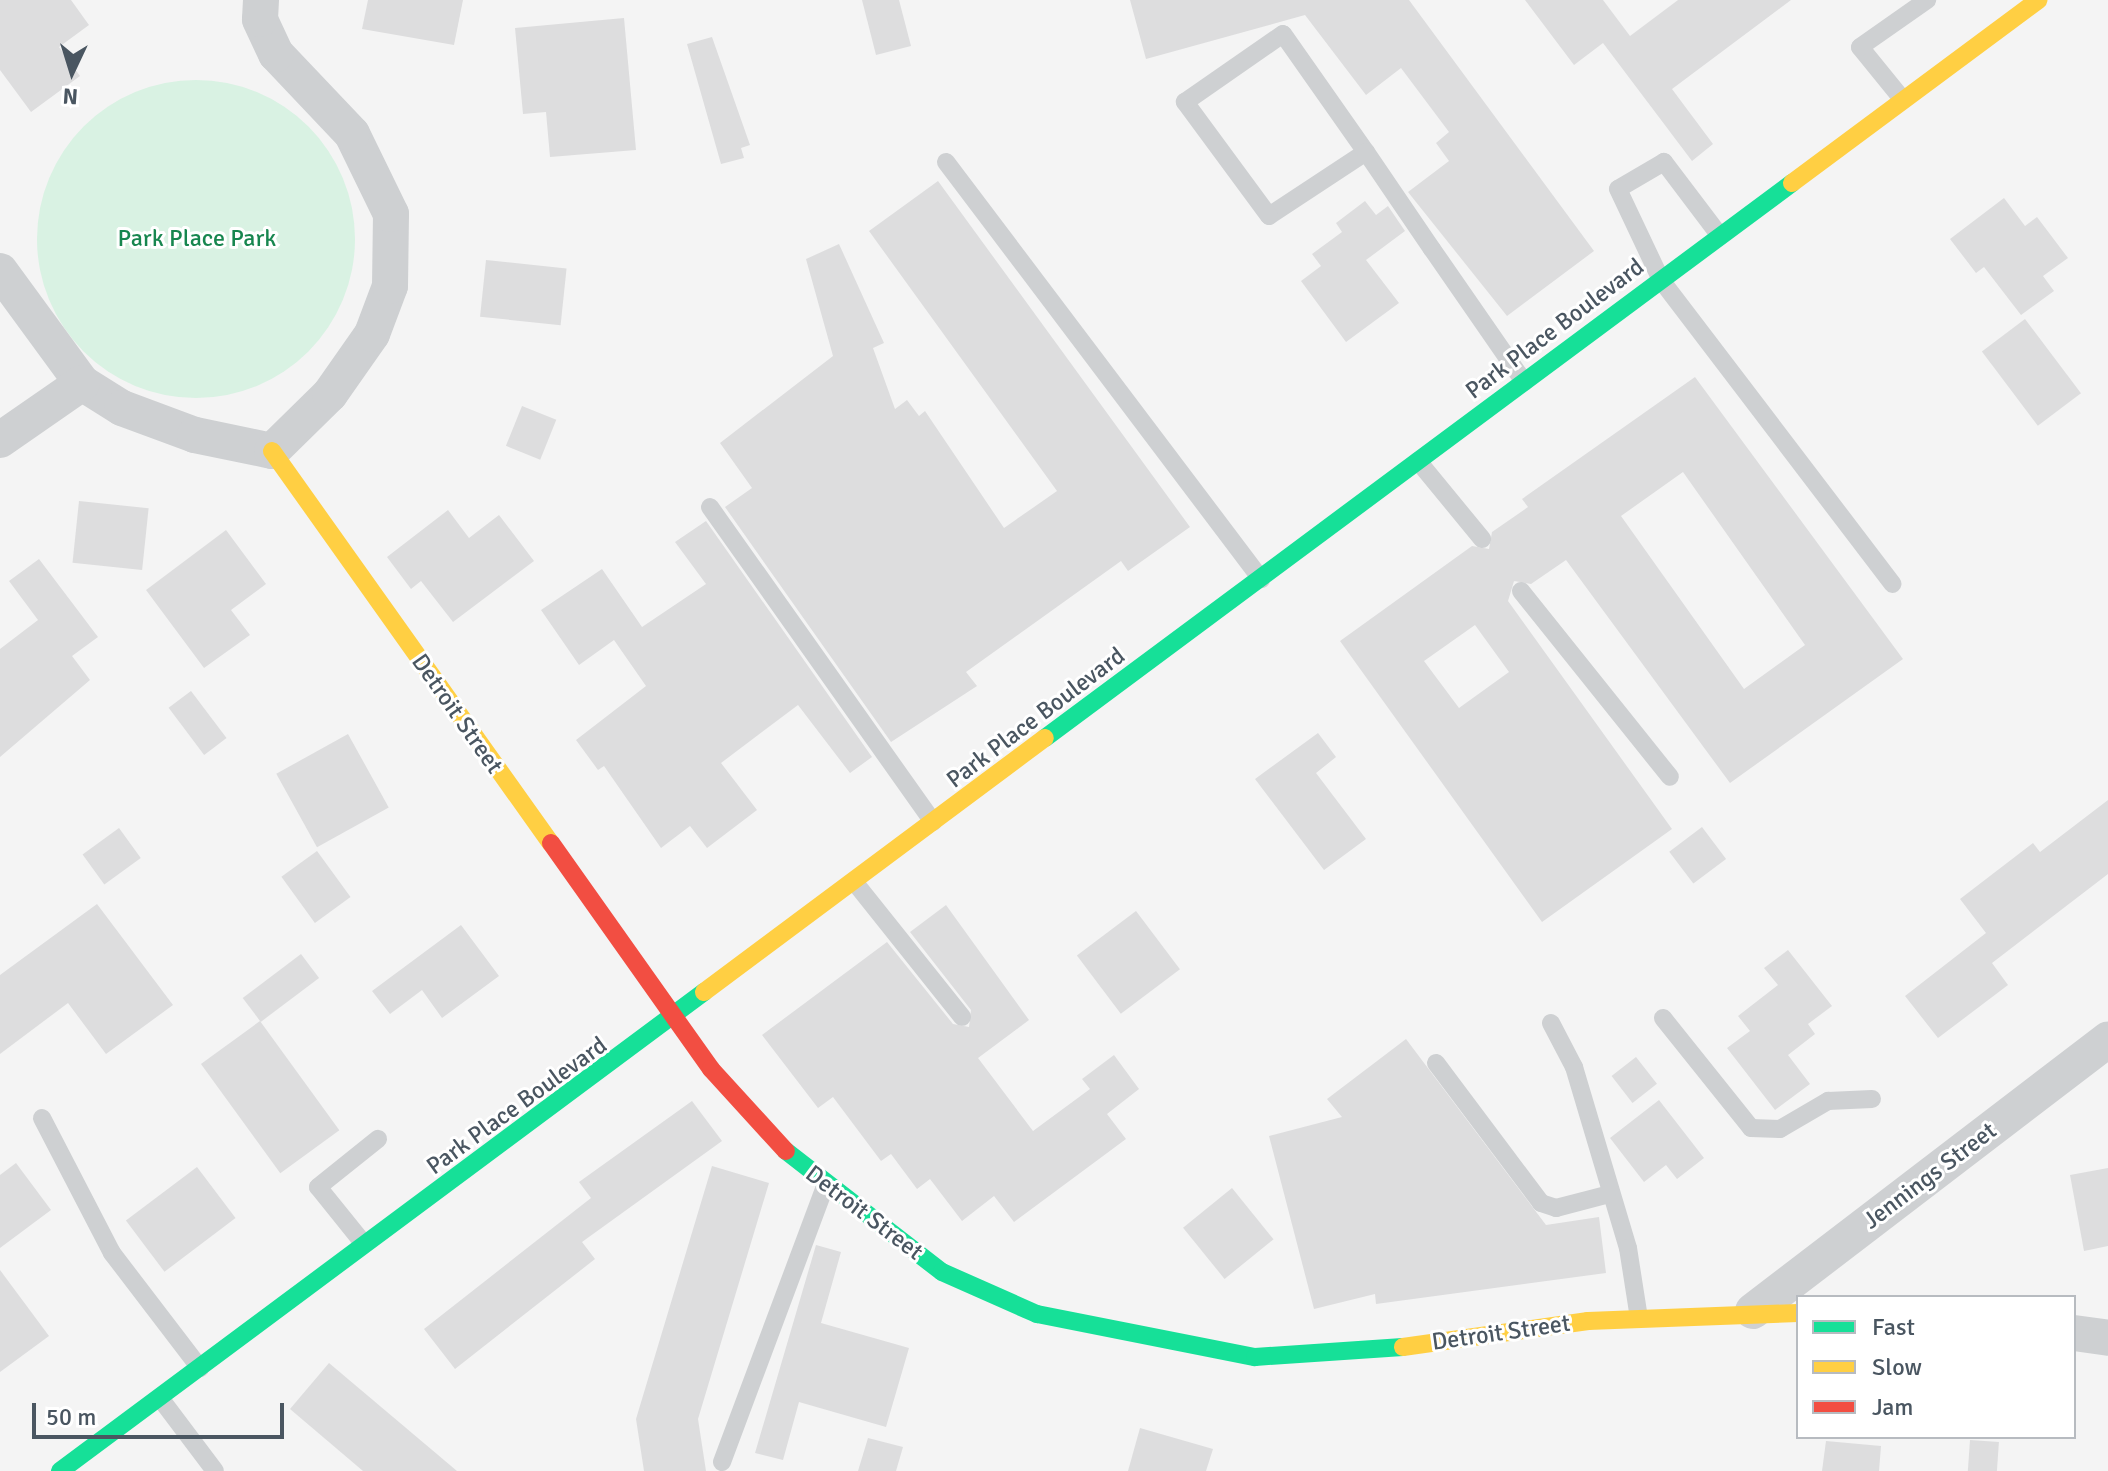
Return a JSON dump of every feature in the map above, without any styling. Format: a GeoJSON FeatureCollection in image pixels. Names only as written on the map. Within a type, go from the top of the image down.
{"type":"FeatureCollection","features":[{"type":"Feature","properties":{"kind":"street"},"geometry":{"type":"LineString","coordinates":[[0,271],[82,383],[122,408],[195,435],[272,451],[330,394],[372,334],[395,249],[379,180],[352,134],[276,54],[260,19],[261,0]]}},
{"type":"Feature","properties":{"kind":"street","name":"Park Place Boulevard"},"geometry":{"type":"LineString","coordinates":[[60,1471],[367,1248],[935,825],[1903,100],[2017,6],[2038,0]]}},
{"type":"Feature","properties":{"kind":"street"},"geometry":{"type":"LineString","coordinates":[[0,440],[82,383]]}},
{"type":"Feature","properties":{"kind":"street","name":"Detroit Street"},"geometry":{"type":"LineString","coordinates":[[272,451],[672,1021],[764,1132],[825,1186],[942,1272],[1037,1314],[1255,1357],[1332,1357],[1639,1318],[1753,1311],[1796,1313]]}},
{"type":"Feature","properties":{"kind":"street","name":"Jennings Street"},"geometry":{"type":"LineString","coordinates":[[1753,1311],[2108,1040]]}},
{"type":"Feature","properties":{"kind":"street"},"geometry":{"type":"LineString","coordinates":[[2076,1333],[2108,1338]]}},
{"type":"Feature","properties":{"kind":"lane"},"geometry":{"type":"LineString","coordinates":[[1903,100],[1860,47],[1927,0]]}},
{"type":"Feature","properties":{"kind":"lane"},"geometry":{"type":"LineString","coordinates":[[1366,152],[1269,216],[1185,102],[1283,34],[1366,152],[1524,382]]}},
{"type":"Feature","properties":{"kind":"lane"},"geometry":{"type":"LineString","coordinates":[[946,162],[1261,579]]}},
{"type":"Feature","properties":{"kind":"lane"},"geometry":{"type":"LineString","coordinates":[[1720,236],[1664,162],[1618,189],[1661,280],[1893,584]]}},
{"type":"Feature","properties":{"kind":"lane"},"geometry":{"type":"LineString","coordinates":[[1418,461],[1482,539]]}},
{"type":"Feature","properties":{"kind":"lane"},"geometry":{"type":"LineString","coordinates":[[710,507],[935,825]]}},
{"type":"Feature","properties":{"kind":"lane"},"geometry":{"type":"LineString","coordinates":[[1521,591],[1670,777]]}},
{"type":"Feature","properties":{"kind":"lane"},"geometry":{"type":"LineString","coordinates":[[856,884],[962,1017]]}},
{"type":"Feature","properties":{"kind":"lane"},"geometry":{"type":"LineString","coordinates":[[1663,1018],[1751,1128],[1780,1129],[1828,1101],[1872,1099]]}},
{"type":"Feature","properties":{"kind":"lane"},"geometry":{"type":"LineString","coordinates":[[1551,1023],[1574,1067],[1606,1195],[1628,1248],[1639,1318]]}},
{"type":"Feature","properties":{"kind":"lane"},"geometry":{"type":"LineString","coordinates":[[1436,1063],[1541,1203],[1556,1208],[1606,1195]]}},
{"type":"Feature","properties":{"kind":"lane"},"geometry":{"type":"LineString","coordinates":[[42,1118],[112,1253],[200,1368]]}},
{"type":"Feature","properties":{"kind":"lane"},"geometry":{"type":"LineString","coordinates":[[367,1248],[318,1187],[378,1139]]}},
{"type":"Feature","properties":{"kind":"lane"},"geometry":{"type":"LineString","coordinates":[[722,1462],[825,1186]]}},
{"type":"Feature","properties":{"kind":"lane"},"geometry":{"type":"LineString","coordinates":[[160,1398],[215,1471]]}},
{"type":"Feature","properties":{"kind":"green space","name":"Park Place Park"},"geometry":{"type":"Polygon","coordinates":[[[196,80],[227,83],[257,92],[297,116],[319,138],[343,178],[352,208],[355,239],[352,270],[343,300],[319,340],[297,362],[257,386],[227,395],[196,398],[165,395],[135,386],[95,362],[73,340],[49,300],[40,270],[37,239],[40,208],[49,178],[73,138],[95,116],[135,92],[165,83],[196,80]]]}},
{"type":"Feature","properties":{"kind":"building"},"geometry":{"type":"Polygon","coordinates":[[[0,0],[71,0],[89,25],[59,47],[80,76],[31,112],[0,70],[0,0]]]}},
{"type":"Feature","properties":{"kind":"building"},"geometry":{"type":"Polygon","coordinates":[[[368,0],[463,0],[454,45],[362,29],[368,0]]]}},
{"type":"Feature","properties":{"kind":"building"},"geometry":{"type":"Polygon","coordinates":[[[862,0],[899,0],[911,46],[876,55],[862,0]]]}},
{"type":"Feature","properties":{"kind":"building"},"geometry":{"type":"Polygon","coordinates":[[[1130,0],[1409,0],[1594,251],[1507,316],[1408,192],[1449,161],[1436,143],[1449,132],[1401,68],[1366,95],[1305,15],[1146,59],[1130,0]]]}},
{"type":"Feature","properties":{"kind":"building"},"geometry":{"type":"Polygon","coordinates":[[[1525,0],[1603,0],[1630,36],[1678,0],[1791,0],[1672,89],[1713,144],[1692,161],[1603,43],[1574,65],[1525,0]]]}},
{"type":"Feature","properties":{"kind":"building"},"geometry":{"type":"Polygon","coordinates":[[[624,18],[636,150],[550,157],[546,112],[523,114],[515,28],[624,18]]]}},
{"type":"Feature","properties":{"kind":"building"},"geometry":{"type":"Polygon","coordinates":[[[712,37],[750,145],[741,148],[744,158],[721,164],[687,44],[712,37]]]}},
{"type":"Feature","properties":{"kind":"building"},"geometry":{"type":"Polygon","coordinates":[[[938,181],[1190,527],[1128,571],[1121,561],[966,672],[977,686],[891,742],[725,507],[752,488],[720,443],[833,356],[806,259],[839,244],[884,343],[873,348],[895,409],[907,400],[919,416],[925,411],[1004,528],[1057,491],[869,231],[938,181]]]}},
{"type":"Feature","properties":{"kind":"building"},"geometry":{"type":"Polygon","coordinates":[[[2004,198],[2025,226],[2037,217],[2068,258],[2043,276],[2054,291],[2021,315],[1984,267],[1976,273],[1950,239],[2004,198]]]}},
{"type":"Feature","properties":{"kind":"building"},"geometry":{"type":"Polygon","coordinates":[[[1365,201],[1376,215],[1388,206],[1405,231],[1366,260],[1399,303],[1346,342],[1301,281],[1321,266],[1312,254],[1342,232],[1336,223],[1365,201]]]}},
{"type":"Feature","properties":{"kind":"building"},"geometry":{"type":"Polygon","coordinates":[[[486,260],[567,268],[561,325],[480,317],[486,260]]]}},
{"type":"Feature","properties":{"kind":"building"},"geometry":{"type":"Polygon","coordinates":[[[2025,319],[2081,393],[2038,426],[1982,351],[2025,319]]]}},
{"type":"Feature","properties":{"kind":"building"},"geometry":{"type":"Polygon","coordinates":[[[1695,377],[1903,659],[1730,783],[1566,560],[1531,584],[1514,581],[1508,601],[1672,829],[1542,922],[1340,641],[1472,546],[1489,549],[1492,532],[1528,507],[1522,499],[1695,377]],[[1683,472],[1621,516],[1744,689],[1805,645],[1683,472]],[[1475,625],[1424,661],[1459,708],[1509,672],[1475,625]]]}},
{"type":"Feature","properties":{"kind":"building"},"geometry":{"type":"Polygon","coordinates":[[[522,406],[556,420],[540,460],[506,446],[522,406]]]}},
{"type":"Feature","properties":{"kind":"building"},"geometry":{"type":"Polygon","coordinates":[[[79,501],[149,508],[142,570],[73,563],[79,501]]]}},
{"type":"Feature","properties":{"kind":"building"},"geometry":{"type":"Polygon","coordinates":[[[448,510],[469,538],[499,515],[534,561],[453,622],[421,581],[411,589],[387,557],[448,510]]]}},
{"type":"Feature","properties":{"kind":"building"},"geometry":{"type":"Polygon","coordinates":[[[706,521],[872,757],[850,773],[798,705],[721,763],[757,810],[707,848],[690,826],[661,848],[604,766],[598,770],[576,740],[646,686],[614,640],[579,665],[541,610],[602,569],[642,627],[706,584],[675,542],[706,521]]]}},
{"type":"Feature","properties":{"kind":"building"},"geometry":{"type":"Polygon","coordinates":[[[226,530],[266,584],[231,610],[250,635],[204,668],[146,590],[226,530]]]}},
{"type":"Feature","properties":{"kind":"building"},"geometry":{"type":"Polygon","coordinates":[[[39,559],[98,637],[72,656],[90,680],[0,757],[0,649],[38,620],[9,581],[39,559]]]}},
{"type":"Feature","properties":{"kind":"building"},"geometry":{"type":"Polygon","coordinates":[[[191,691],[227,738],[204,755],[169,708],[191,691]]]}},
{"type":"Feature","properties":{"kind":"building"},"geometry":{"type":"Polygon","coordinates":[[[1318,733],[1336,757],[1316,773],[1366,839],[1324,870],[1255,779],[1318,733]]]}},
{"type":"Feature","properties":{"kind":"building"},"geometry":{"type":"Polygon","coordinates":[[[348,734],[389,807],[317,847],[276,774],[348,734]]]}},
{"type":"Feature","properties":{"kind":"building"},"geometry":{"type":"Polygon","coordinates":[[[2108,800],[2108,874],[1992,963],[2008,985],[1938,1038],[1905,996],[1986,933],[1960,899],[2033,843],[2040,852],[2108,800]]]}},
{"type":"Feature","properties":{"kind":"building"},"geometry":{"type":"Polygon","coordinates":[[[1702,827],[1726,859],[1693,884],[1669,852],[1702,827]]]}},
{"type":"Feature","properties":{"kind":"building"},"geometry":{"type":"Polygon","coordinates":[[[119,828],[141,858],[104,884],[83,854],[119,828]]]}},
{"type":"Feature","properties":{"kind":"building"},"geometry":{"type":"Polygon","coordinates":[[[317,851],[351,897],[315,923],[281,877],[317,851]]]}},
{"type":"Feature","properties":{"kind":"building"},"geometry":{"type":"Polygon","coordinates":[[[97,904],[173,1005],[106,1054],[68,1003],[0,1054],[0,975],[97,904]]]}},
{"type":"Feature","properties":{"kind":"building"},"geometry":{"type":"Polygon","coordinates":[[[946,905],[1029,1020],[978,1058],[1033,1131],[1090,1089],[1082,1079],[1114,1055],[1139,1089],[1107,1114],[1126,1139],[1014,1222],[994,1196],[962,1221],[930,1179],[917,1189],[891,1154],[881,1161],[833,1097],[818,1108],[762,1035],[887,942],[953,1024],[969,1027],[971,1010],[910,932],[946,905]]]}},
{"type":"Feature","properties":{"kind":"building"},"geometry":{"type":"Polygon","coordinates":[[[1136,911],[1180,969],[1121,1014],[1077,956],[1136,911]]]}},
{"type":"Feature","properties":{"kind":"building"},"geometry":{"type":"Polygon","coordinates":[[[461,925],[499,976],[442,1018],[422,990],[390,1014],[372,991],[461,925]]]}},
{"type":"Feature","properties":{"kind":"building"},"geometry":{"type":"Polygon","coordinates":[[[1788,950],[1832,1006],[1808,1024],[1815,1034],[1788,1055],[1810,1084],[1775,1110],[1727,1048],[1750,1031],[1738,1016],[1778,985],[1764,968],[1788,950]]]}},
{"type":"Feature","properties":{"kind":"building"},"geometry":{"type":"Polygon","coordinates":[[[301,954],[319,978],[261,1022],[243,998],[301,954]]]}},
{"type":"Feature","properties":{"kind":"building"},"geometry":{"type":"Polygon","coordinates":[[[260,1021],[339,1130],[280,1173],[201,1064],[260,1021]]]}},
{"type":"Feature","properties":{"kind":"building"},"geometry":{"type":"Polygon","coordinates":[[[1406,1039],[1546,1225],[1599,1217],[1606,1273],[1376,1304],[1375,1294],[1314,1309],[1269,1136],[1342,1117],[1327,1099],[1406,1039]]]}},
{"type":"Feature","properties":{"kind":"building"},"geometry":{"type":"Polygon","coordinates":[[[1636,1057],[1657,1084],[1633,1103],[1612,1076],[1636,1057]]]}},
{"type":"Feature","properties":{"kind":"building"},"geometry":{"type":"Polygon","coordinates":[[[1659,1100],[1704,1158],[1677,1179],[1666,1165],[1644,1182],[1610,1138],[1659,1100]]]}},
{"type":"Feature","properties":{"kind":"building"},"geometry":{"type":"Polygon","coordinates":[[[692,1101],[722,1141],[582,1242],[595,1259],[455,1369],[424,1329],[591,1198],[579,1182],[692,1101]]]}},
{"type":"Feature","properties":{"kind":"building"},"geometry":{"type":"Polygon","coordinates":[[[16,1163],[51,1210],[0,1248],[0,1175],[16,1163]]]}},
{"type":"Feature","properties":{"kind":"building"},"geometry":{"type":"Polygon","coordinates":[[[712,1166],[769,1183],[698,1419],[706,1471],[644,1471],[636,1419],[712,1166]]]}},
{"type":"Feature","properties":{"kind":"building"},"geometry":{"type":"Polygon","coordinates":[[[197,1167],[236,1218],[164,1272],[126,1221],[197,1167]]]}},
{"type":"Feature","properties":{"kind":"building"},"geometry":{"type":"Polygon","coordinates":[[[2108,1168],[2108,1246],[2084,1251],[2070,1175],[2108,1168]]]}},
{"type":"Feature","properties":{"kind":"building"},"geometry":{"type":"Polygon","coordinates":[[[1232,1188],[1274,1239],[1225,1279],[1183,1228],[1232,1188]]]}},
{"type":"Feature","properties":{"kind":"building"},"geometry":{"type":"Polygon","coordinates":[[[816,1245],[841,1252],[821,1323],[909,1348],[886,1427],[799,1402],[783,1460],[755,1453],[816,1245]]]}},
{"type":"Feature","properties":{"kind":"building"},"geometry":{"type":"Polygon","coordinates":[[[0,1270],[49,1336],[0,1372],[0,1270]]]}},
{"type":"Feature","properties":{"kind":"building"},"geometry":{"type":"Polygon","coordinates":[[[329,1363],[457,1471],[363,1471],[290,1409],[329,1363]]]}},
{"type":"Feature","properties":{"kind":"building"},"geometry":{"type":"Polygon","coordinates":[[[1140,1428],[1213,1449],[1206,1471],[1128,1471],[1140,1428]]]}},
{"type":"Feature","properties":{"kind":"building"},"geometry":{"type":"Polygon","coordinates":[[[868,1438],[903,1447],[896,1471],[858,1471],[868,1438]]]}},
{"type":"Feature","properties":{"kind":"building"},"geometry":{"type":"Polygon","coordinates":[[[1970,1440],[1999,1442],[1997,1471],[1968,1471],[1970,1440]]]}},
{"type":"Feature","properties":{"kind":"building"},"geometry":{"type":"Polygon","coordinates":[[[1826,1441],[1881,1446],[1879,1471],[1822,1471],[1826,1441]]]}},
{"type":"Feature","properties":{"kind":"traffic: fast"},"geometry":{"type":"LineString","coordinates":[[1045,738],[1792,183]]}},
{"type":"Feature","properties":{"kind":"traffic: fast"},"geometry":{"type":"LineString","coordinates":[[60,1471],[704,992]]}},
{"type":"Feature","properties":{"kind":"traffic: fast"},"geometry":{"type":"LineString","coordinates":[[786,1151],[942,1272],[1037,1314],[1255,1357],[1403,1347]]}},
{"type":"Feature","properties":{"kind":"traffic: slow"},"geometry":{"type":"LineString","coordinates":[[1792,183],[2038,0]]}},
{"type":"Feature","properties":{"kind":"traffic: slow"},"geometry":{"type":"LineString","coordinates":[[272,451],[551,843]]}},
{"type":"Feature","properties":{"kind":"traffic: slow"},"geometry":{"type":"LineString","coordinates":[[704,992],[1045,738]]}},
{"type":"Feature","properties":{"kind":"traffic: slow"},"geometry":{"type":"LineString","coordinates":[[1403,1347],[1588,1321],[1796,1313]]}},
{"type":"Feature","properties":{"kind":"traffic: jam"},"geometry":{"type":"LineString","coordinates":[[551,843],[711,1069],[786,1151]]}}]}
